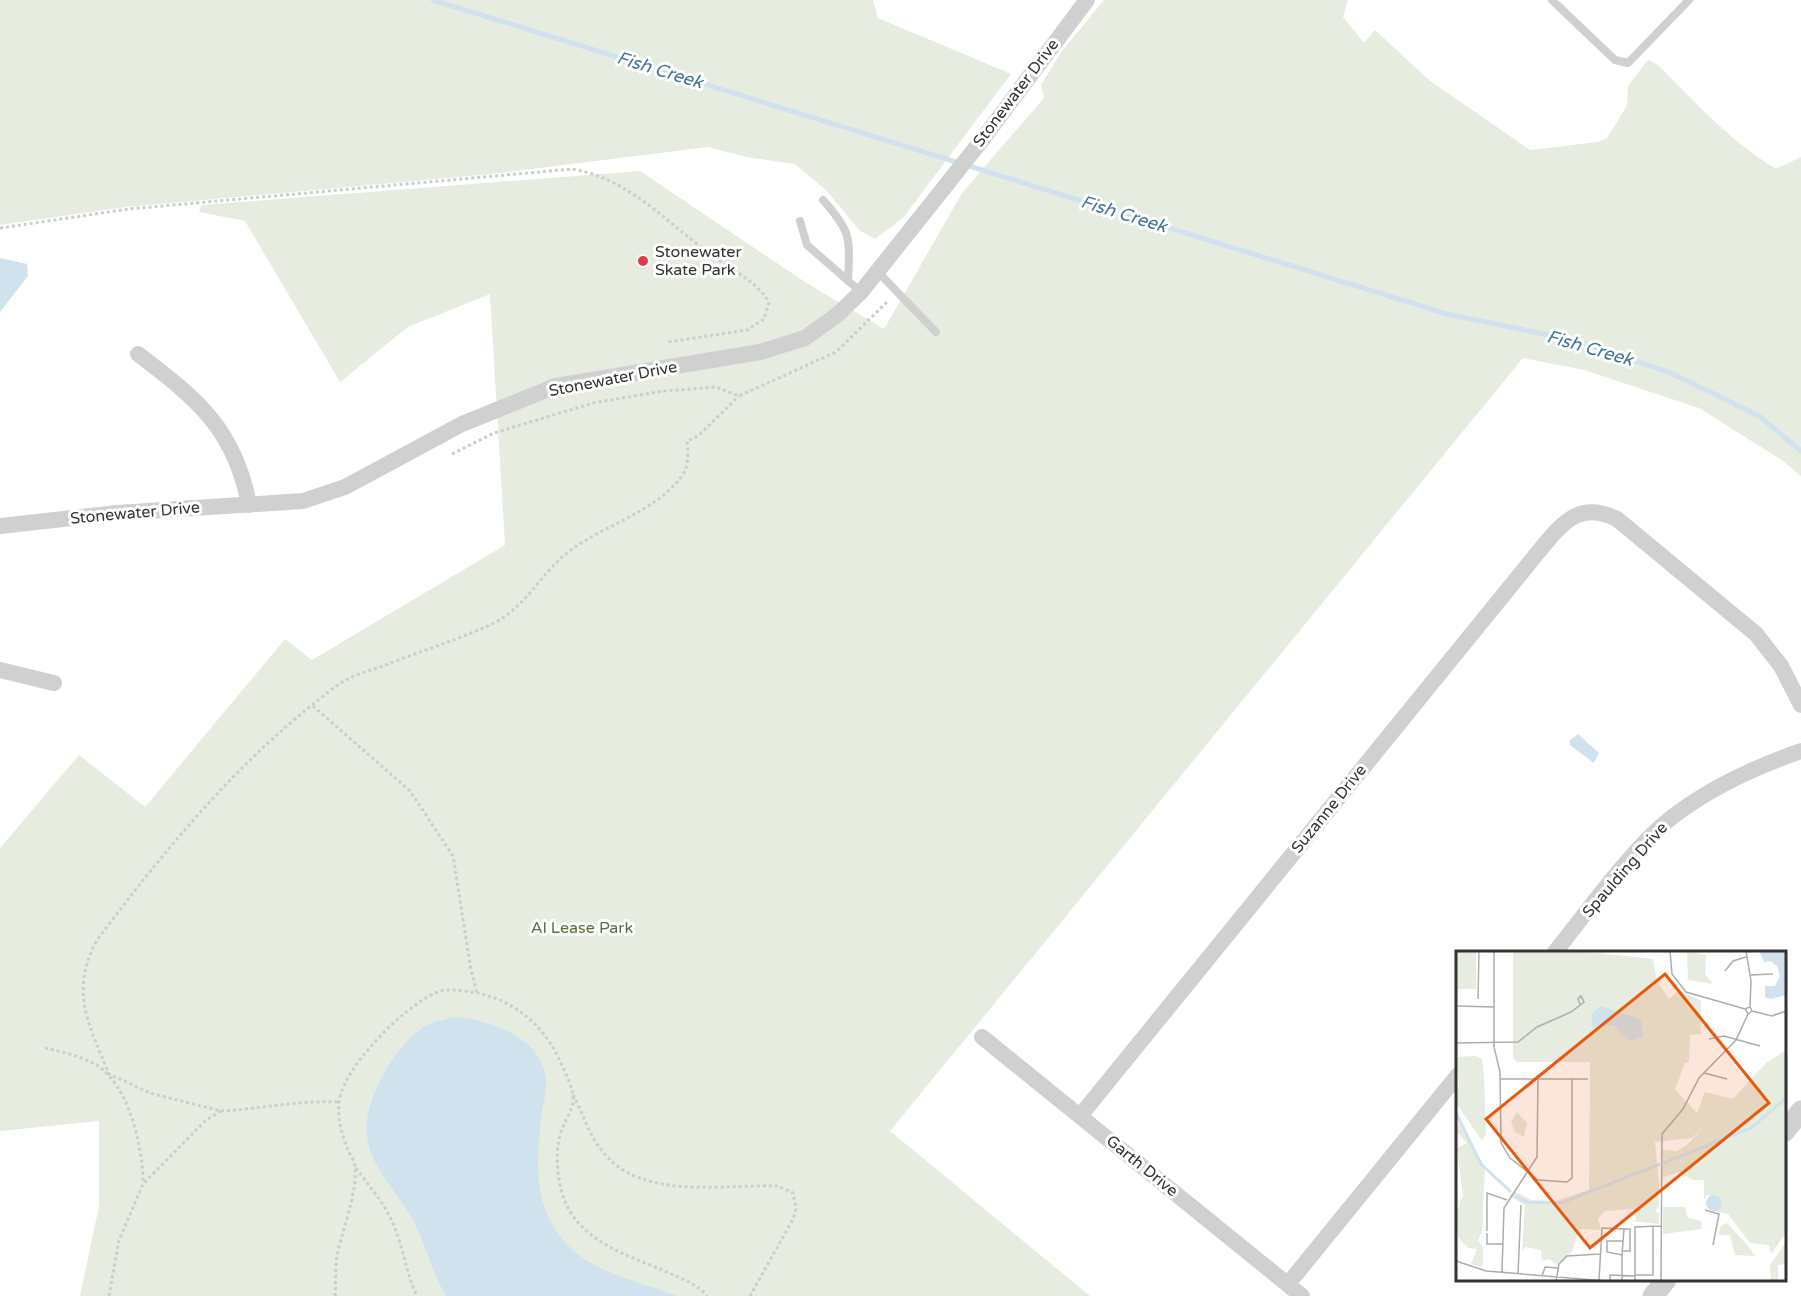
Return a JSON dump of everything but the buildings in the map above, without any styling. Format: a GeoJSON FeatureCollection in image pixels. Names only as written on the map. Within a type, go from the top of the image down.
{"type":"FeatureCollection","features":[{"type":"Feature","properties":{"kind":"street","name":"Stonewater Drive"},"geometry":{"type":"LineString","coordinates":[[0,526],[117,513],[303,501],[345,487],[462,424],[556,387],[759,352],[805,339],[837,315],[854,286],[877,271],[982,140],[1088,0]]}},
{"type":"Feature","properties":{"kind":"street"},"geometry":{"type":"LineString","coordinates":[[138,354],[184,391],[224,433],[241,470],[249,505]]}},
{"type":"Feature","properties":{"kind":"street","name":"Suzanne Drive"},"geometry":{"type":"LineString","coordinates":[[1080,1116],[1567,519],[1586,513],[1607,514],[1617,519],[1741,620],[1769,650],[1801,705]]}},
{"type":"Feature","properties":{"kind":"street"},"geometry":{"type":"LineString","coordinates":[[0,670],[54,683]]}},
{"type":"Feature","properties":{"kind":"street","name":"Spaulding Drive"},"geometry":{"type":"LineString","coordinates":[[1557,951],[1648,840],[1677,813],[1742,774],[1801,751]]}},
{"type":"Feature","properties":{"kind":"street","name":"Garth Drive"},"geometry":{"type":"LineString","coordinates":[[982,1037],[1302,1296]]}},
{"type":"Feature","properties":{"kind":"street"},"geometry":{"type":"LineString","coordinates":[[1288,1284],[1456,1077]]}},
{"type":"Feature","properties":{"kind":"street"},"geometry":{"type":"LineString","coordinates":[[1786,1131],[1801,1110]]}},
{"type":"Feature","properties":{"kind":"street"},"geometry":{"type":"LineString","coordinates":[[1653,1296],[1665,1281]]}},
{"type":"Feature","properties":{"kind":"lane"},"geometry":{"type":"LineString","coordinates":[[1552,0],[1615,60],[1628,63],[1689,0]]}},
{"type":"Feature","properties":{"kind":"lane"},"geometry":{"type":"LineString","coordinates":[[823,200],[842,221],[848,234],[854,286]]}},
{"type":"Feature","properties":{"kind":"lane"},"geometry":{"type":"LineString","coordinates":[[800,221],[807,245],[854,286]]}},
{"type":"Feature","properties":{"kind":"lane"},"geometry":{"type":"LineString","coordinates":[[877,271],[936,332]]}},
{"type":"Feature","properties":{"kind":"path"},"geometry":{"type":"LineString","coordinates":[[0,228],[129,209],[274,195],[572,169],[596,173],[643,201],[712,256],[744,275],[759,287],[769,302],[764,319],[747,330],[668,342]]}},
{"type":"Feature","properties":{"kind":"path"},"geometry":{"type":"LineString","coordinates":[[143,1184],[139,1139],[133,1119],[109,1074],[93,1037],[83,996],[84,966],[97,940],[208,801],[269,739],[336,686],[354,676],[452,641],[510,612],[560,560],[588,540],[633,515],[670,488],[686,469],[687,441],[698,436],[739,396],[836,352],[897,292]]}},
{"type":"Feature","properties":{"kind":"path"},"geometry":{"type":"LineString","coordinates":[[452,454],[494,433],[593,403],[664,391],[716,387],[739,396]]}},
{"type":"Feature","properties":{"kind":"path"},"geometry":{"type":"LineString","coordinates":[[313,705],[410,791],[453,856],[477,993]]}},
{"type":"Feature","properties":{"kind":"path"},"geometry":{"type":"LineString","coordinates":[[417,1296],[409,1281],[392,1221],[379,1197],[355,1166],[338,1118],[339,1102],[340,1093],[381,1034],[401,1016],[436,992],[444,990],[477,993],[511,1005],[530,1019],[552,1045],[601,1150],[627,1173],[666,1184],[778,1186],[793,1193],[796,1209],[793,1219],[750,1296]]}},
{"type":"Feature","properties":{"kind":"path"},"geometry":{"type":"LineString","coordinates":[[45,1048],[73,1055],[95,1064],[109,1074],[150,1093],[221,1111],[259,1109],[308,1102],[339,1102]]}},
{"type":"Feature","properties":{"kind":"path"},"geometry":{"type":"LineString","coordinates":[[573,1094],[572,1104],[559,1140],[558,1158],[562,1189],[575,1219],[600,1242],[629,1258],[653,1265],[689,1281],[707,1296]]}},
{"type":"Feature","properties":{"kind":"path"},"geometry":{"type":"LineString","coordinates":[[109,1296],[119,1240],[143,1184],[206,1120],[221,1111]]}},
{"type":"Feature","properties":{"kind":"path"},"geometry":{"type":"LineString","coordinates":[[335,1296],[337,1256],[355,1166]]}},
{"type":"Feature","properties":{"kind":"green space"},"geometry":{"type":"Polygon","coordinates":[[[0,0],[873,0],[878,18],[1011,74],[903,218],[875,239],[860,231],[827,191],[795,164],[746,157],[708,147],[491,174],[126,207],[0,225],[0,0]]]}},
{"type":"Feature","properties":{"kind":"green space","name":"Al Lease Park"},"geometry":{"type":"Polygon","coordinates":[[[1104,0],[1348,0],[1343,17],[1364,43],[1375,30],[1429,80],[1530,150],[1598,142],[1607,138],[1627,105],[1628,86],[1648,60],[1658,65],[1728,134],[1776,169],[1801,157],[1801,476],[1783,461],[1699,408],[1584,370],[1523,358],[890,1131],[1090,1296],[80,1296],[99,1206],[99,1121],[0,1131],[0,848],[79,755],[145,807],[285,639],[312,660],[505,545],[490,294],[408,327],[340,382],[245,221],[199,212],[201,205],[640,171],[808,284],[884,329],[962,193],[1044,98],[1041,85],[1062,51],[1104,0]]]}},
{"type":"Feature","properties":{"kind":"water"},"geometry":{"type":"Polygon","coordinates":[[[0,258],[27,264],[28,276],[0,312],[0,258]]]}},
{"type":"Feature","properties":{"kind":"water"},"geometry":{"type":"Polygon","coordinates":[[[1578,734],[1599,753],[1594,763],[1570,745],[1570,740],[1578,734]]]}},
{"type":"Feature","properties":{"kind":"water"},"geometry":{"type":"Polygon","coordinates":[[[456,1017],[484,1022],[513,1034],[535,1052],[542,1065],[546,1087],[538,1162],[541,1195],[553,1226],[564,1241],[575,1252],[602,1269],[677,1296],[446,1296],[413,1220],[374,1159],[367,1136],[367,1122],[370,1107],[383,1075],[403,1046],[425,1026],[456,1017]]]}},
{"type":"Feature","properties":{"kind":"waterway","name":"Fish Creek"},"geometry":{"type":"LineString","coordinates":[[433,0],[1447,314],[1577,341],[1671,373],[1759,416],[1801,451]]}},
{"type":"Feature","properties":{"kind":"place","name":"Stonewater Skate Park"},"geometry":{"type":"Point","coordinates":[643,261]}}]}
